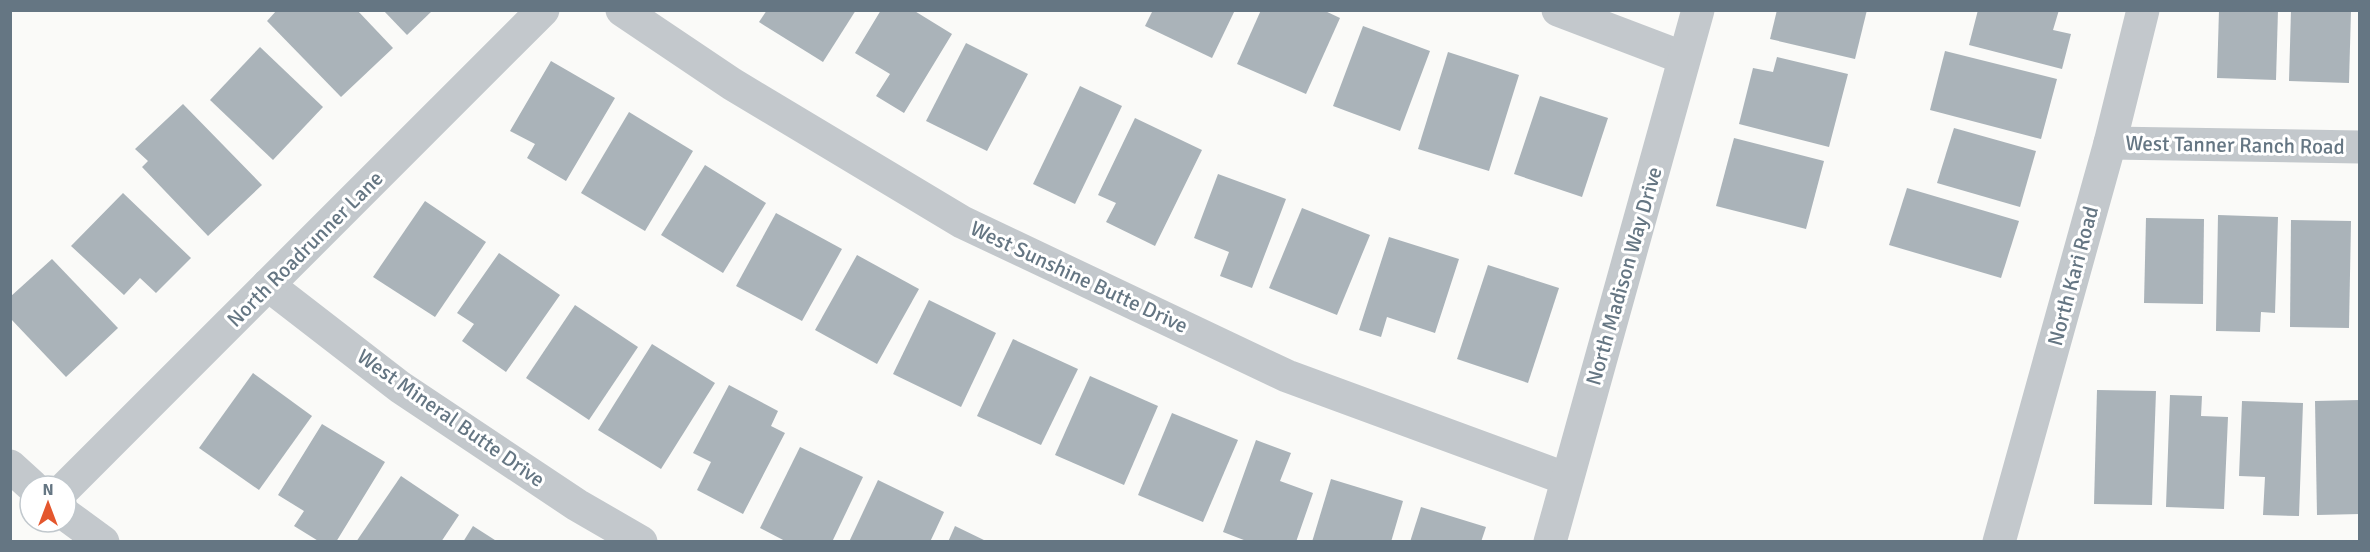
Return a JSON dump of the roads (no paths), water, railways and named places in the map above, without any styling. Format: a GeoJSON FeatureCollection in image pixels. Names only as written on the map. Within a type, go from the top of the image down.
{"type":"FeatureCollection","features":[{"type":"Feature","properties":{"kind":"street","name":"North Roadrunner Lane"},"geometry":{"type":"LineString","coordinates":[[78,475],[543,10]]}},
{"type":"Feature","properties":{"kind":"street","name":"West Sunshine Butte Drive"},"geometry":{"type":"LineString","coordinates":[[622,10],[732,84],[962,222],[1287,376],[1568,479]]}},
{"type":"Feature","properties":{"kind":"street"},"geometry":{"type":"LineString","coordinates":[[1558,10],[1684,58]]}},
{"type":"Feature","properties":{"kind":"street","name":"North Madison Way Drive"},"geometry":{"type":"LineString","coordinates":[[1550,542],[1698,10]]}},
{"type":"Feature","properties":{"kind":"street","name":"North Kari Road"},"geometry":{"type":"LineString","coordinates":[[2000,542],[2110,143],[2143,10]]}},
{"type":"Feature","properties":{"kind":"street","name":"West Tanner Ranch Road"},"geometry":{"type":"LineString","coordinates":[[2110,143],[2360,147]]}},
{"type":"Feature","properties":{"kind":"street","name":"West Mineral Butte Drive"},"geometry":{"type":"LineString","coordinates":[[268,285],[400,387],[577,505],[641,542]]}},
{"type":"Feature","properties":{"kind":"street"},"geometry":{"type":"LineString","coordinates":[[78,523],[103,542]]}}]}
